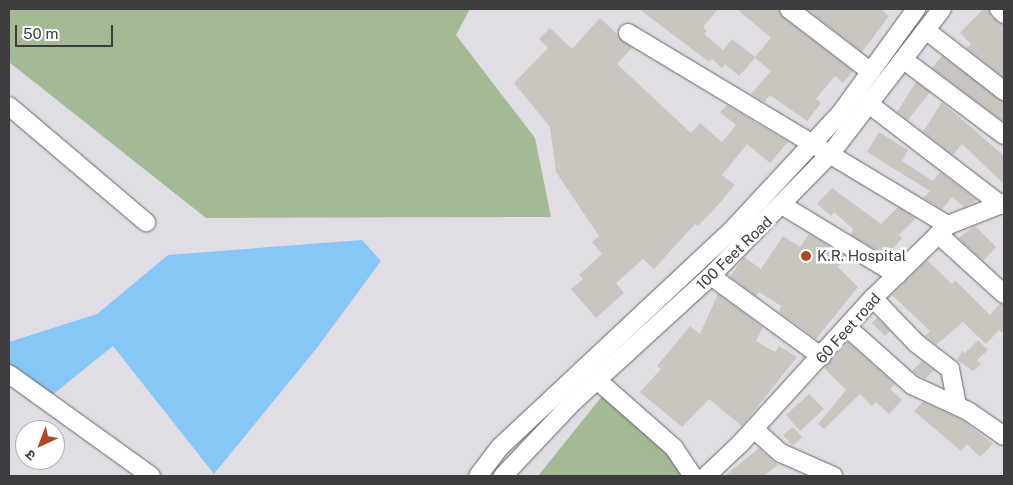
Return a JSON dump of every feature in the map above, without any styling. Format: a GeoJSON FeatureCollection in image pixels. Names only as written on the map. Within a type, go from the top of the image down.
{"type":"FeatureCollection","features":[{"type":"Feature","properties":{"kind":"street"},"geometry":{"type":"LineString","coordinates":[[789,9],[871,72]]}},
{"type":"Feature","properties":{"kind":"street","name":"100 Feet Road"},"geometry":{"type":"LineString","coordinates":[[478,476],[500,447],[732,229],[814,142],[840,114],[916,9]]}},
{"type":"Feature","properties":{"kind":"street","name":"100 Feet Road"},"geometry":{"type":"LineString","coordinates":[[503,476],[597,380],[711,276],[831,153],[927,31],[942,9]]}},
{"type":"Feature","properties":{"kind":"street"},"geometry":{"type":"LineString","coordinates":[[999,9],[1004,14]]}},
{"type":"Feature","properties":{"kind":"street"},"geometry":{"type":"LineString","coordinates":[[927,31],[1004,91]]}},
{"type":"Feature","properties":{"kind":"street"},"geometry":{"type":"LineString","coordinates":[[628,33],[814,142],[943,229],[1004,294]]}},
{"type":"Feature","properties":{"kind":"street"},"geometry":{"type":"LineString","coordinates":[[904,60],[1004,135]]}},
{"type":"Feature","properties":{"kind":"street"},"geometry":{"type":"LineString","coordinates":[[869,104],[1003,204]]}},
{"type":"Feature","properties":{"kind":"street"},"geometry":{"type":"LineString","coordinates":[[9,106],[146,222]]}},
{"type":"Feature","properties":{"kind":"street","name":"60 Feet road"},"geometry":{"type":"LineString","coordinates":[[702,476],[754,429],[874,298],[943,229],[1003,204]]}},
{"type":"Feature","properties":{"kind":"street"},"geometry":{"type":"LineString","coordinates":[[782,205],[897,275]]}},
{"type":"Feature","properties":{"kind":"street"},"geometry":{"type":"LineString","coordinates":[[711,276],[822,356]]}},
{"type":"Feature","properties":{"kind":"street"},"geometry":{"type":"LineString","coordinates":[[874,298],[916,343],[950,368],[957,405]]}},
{"type":"Feature","properties":{"kind":"street"},"geometry":{"type":"LineString","coordinates":[[848,328],[897,374],[924,391],[957,405],[1004,436]]}},
{"type":"Feature","properties":{"kind":"street"},"geometry":{"type":"LineString","coordinates":[[9,374],[151,476]]}},
{"type":"Feature","properties":{"kind":"street"},"geometry":{"type":"LineString","coordinates":[[597,380],[674,448],[702,476]]}},
{"type":"Feature","properties":{"kind":"street"},"geometry":{"type":"LineString","coordinates":[[754,429],[781,453],[833,476]]}},
{"type":"Feature","properties":{"kind":"green space"},"geometry":{"type":"Polygon","coordinates":[[[9,9],[470,9],[456,35],[535,138],[551,217],[206,218],[9,62],[9,9]]]}},
{"type":"Feature","properties":{"kind":"green space"},"geometry":{"type":"Polygon","coordinates":[[[611,385],[697,476],[538,476],[611,385]]]}},
{"type":"Feature","properties":{"kind":"water"},"geometry":{"type":"Polygon","coordinates":[[[362,240],[381,261],[316,349],[214,474],[113,346],[41,404],[9,369],[9,342],[97,314],[168,255],[362,240]]]}},
{"type":"Feature","properties":{"kind":"building"},"geometry":{"type":"Polygon","coordinates":[[[639,9],[718,9],[703,27],[707,31],[704,34],[723,50],[732,39],[755,57],[771,38],[737,9],[779,9],[783,17],[853,71],[843,83],[835,76],[816,99],[821,103],[807,121],[770,95],[764,102],[751,94],[771,71],[755,58],[739,76],[725,64],[722,68],[712,59],[709,62],[639,9]]]}},
{"type":"Feature","properties":{"kind":"building"},"geometry":{"type":"Polygon","coordinates":[[[806,9],[881,9],[889,16],[862,52],[806,9]]]}},
{"type":"Feature","properties":{"kind":"building"},"geometry":{"type":"Polygon","coordinates":[[[983,9],[989,9],[991,17],[1004,24],[1004,78],[966,48],[971,44],[960,33],[983,9]]]}},
{"type":"Feature","properties":{"kind":"building"},"geometry":{"type":"Polygon","coordinates":[[[600,18],[632,48],[617,64],[691,133],[700,123],[722,142],[736,125],[720,112],[727,105],[788,142],[770,163],[747,144],[722,175],[735,185],[720,203],[698,226],[695,224],[654,269],[643,259],[616,283],[624,293],[596,318],[571,289],[583,279],[579,275],[602,254],[592,242],[599,236],[556,172],[550,127],[514,83],[548,48],[539,39],[550,28],[572,49],[600,18]]]}},
{"type":"Feature","properties":{"kind":"building"},"geometry":{"type":"Polygon","coordinates":[[[942,56],[1004,101],[1004,122],[932,68],[942,56]]]}},
{"type":"Feature","properties":{"kind":"building"},"geometry":{"type":"Polygon","coordinates":[[[916,82],[930,92],[908,120],[897,112],[916,82]]]}},
{"type":"Feature","properties":{"kind":"building"},"geometry":{"type":"Polygon","coordinates":[[[942,102],[1004,156],[1004,184],[962,144],[953,155],[923,132],[942,102]]]}},
{"type":"Feature","properties":{"kind":"building"},"geometry":{"type":"Polygon","coordinates":[[[879,132],[908,150],[902,161],[933,181],[940,172],[977,200],[964,207],[952,197],[942,209],[923,198],[930,191],[867,152],[879,132]]]}},
{"type":"Feature","properties":{"kind":"building"},"geometry":{"type":"Polygon","coordinates":[[[832,188],[881,224],[898,207],[916,218],[899,235],[902,238],[887,256],[851,235],[853,229],[834,212],[831,216],[817,204],[832,188]]]}},
{"type":"Feature","properties":{"kind":"building"},"geometry":{"type":"Polygon","coordinates":[[[975,226],[996,247],[983,261],[958,238],[975,226]]]}},
{"type":"Feature","properties":{"kind":"building"},"geometry":{"type":"Polygon","coordinates":[[[809,234],[848,257],[838,267],[858,287],[816,339],[779,312],[781,306],[759,292],[756,296],[730,277],[744,257],[761,269],[783,236],[800,247],[809,234]]]}},
{"type":"Feature","properties":{"kind":"building"},"geometry":{"type":"Polygon","coordinates":[[[927,260],[952,284],[955,280],[990,315],[1000,304],[1004,304],[1004,334],[999,330],[986,344],[963,322],[936,345],[925,336],[930,331],[892,295],[927,260]]]}},
{"type":"Feature","properties":{"kind":"building"},"geometry":{"type":"Polygon","coordinates":[[[718,294],[763,327],[756,341],[775,352],[779,346],[797,357],[742,426],[709,399],[682,427],[640,392],[661,369],[657,366],[690,326],[700,334],[718,294]]]}},
{"type":"Feature","properties":{"kind":"building"},"geometry":{"type":"Polygon","coordinates":[[[877,318],[890,331],[885,336],[872,323],[877,318]]]}},
{"type":"Feature","properties":{"kind":"building"},"geometry":{"type":"Polygon","coordinates":[[[978,340],[988,350],[977,360],[981,364],[973,371],[957,360],[962,351],[965,353],[978,340]]]}},
{"type":"Feature","properties":{"kind":"building"},"geometry":{"type":"Polygon","coordinates":[[[848,342],[895,384],[890,389],[902,400],[889,414],[876,402],[872,406],[860,394],[824,429],[818,424],[846,390],[824,368],[848,342]]]}},
{"type":"Feature","properties":{"kind":"building"},"geometry":{"type":"Polygon","coordinates":[[[922,361],[934,370],[925,379],[912,371],[922,361]]]}},
{"type":"Feature","properties":{"kind":"building"},"geometry":{"type":"Polygon","coordinates":[[[809,394],[824,409],[800,431],[786,415],[809,394]]]}},
{"type":"Feature","properties":{"kind":"building"},"geometry":{"type":"Polygon","coordinates":[[[923,402],[963,420],[993,444],[980,457],[967,444],[961,451],[914,411],[923,402]]]}},
{"type":"Feature","properties":{"kind":"building"},"geometry":{"type":"Polygon","coordinates":[[[793,427],[802,437],[793,446],[783,435],[793,427]]]}},
{"type":"Feature","properties":{"kind":"building"},"geometry":{"type":"Polygon","coordinates":[[[759,448],[778,465],[764,476],[725,476],[759,448]]]}},
{"type":"Feature","properties":{"kind":"place","name":"K.R. Hospital"},"geometry":{"type":"Point","coordinates":[806,256]}}]}
